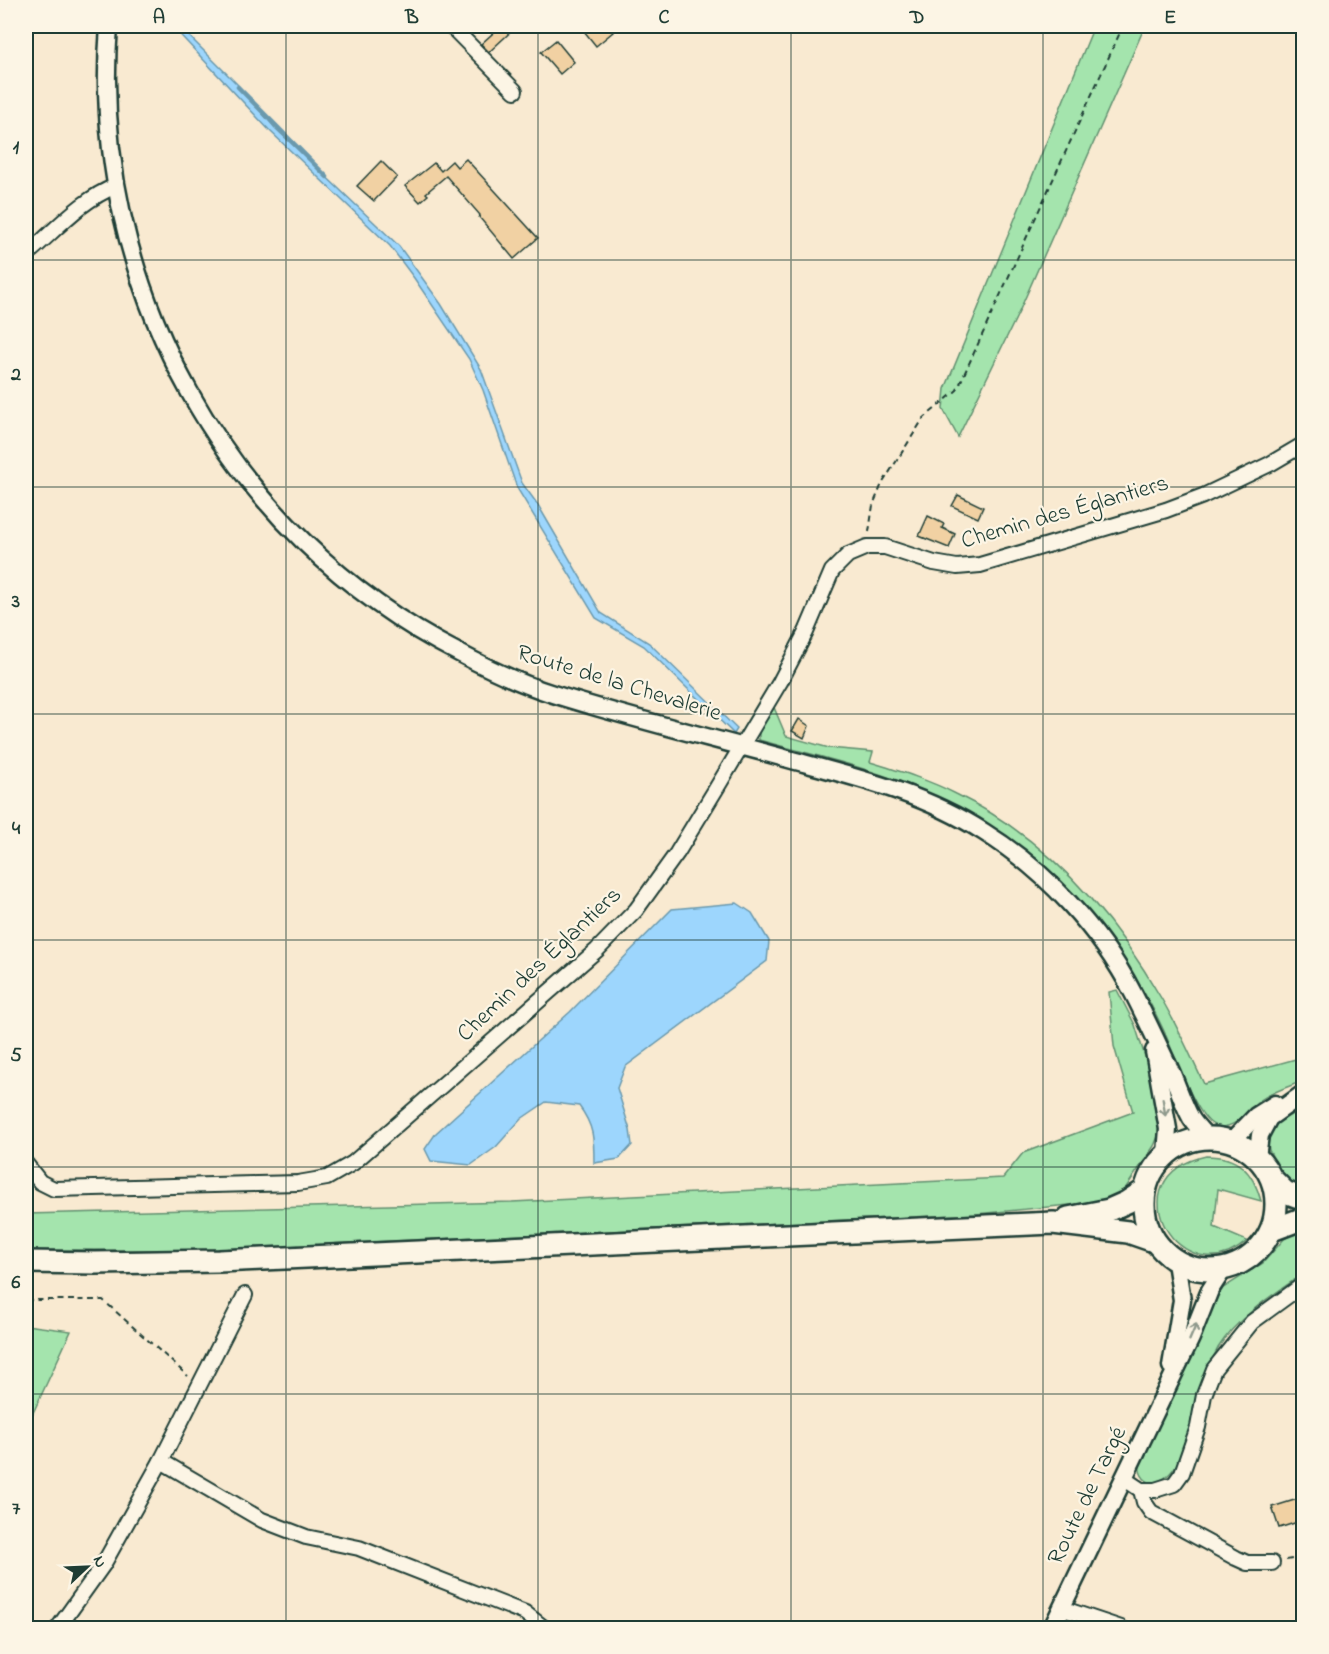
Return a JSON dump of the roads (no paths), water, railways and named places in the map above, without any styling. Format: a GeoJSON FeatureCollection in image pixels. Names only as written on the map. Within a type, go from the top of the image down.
{"type":"FeatureCollection","features":[{"type":"Feature","properties":{"kind":"main road"},"geometry":{"type":"LineString","coordinates":[[1207,1137],[1232,1141],[1257,1157],[1272,1179],[1276,1196],[1276,1214],[1272,1230],[1260,1249],[1244,1262],[1223,1270],[1191,1269],[1176,1262],[1154,1240],[1146,1225],[1143,1207],[1145,1190],[1153,1170],[1166,1154],[1185,1142],[1207,1137]]}},
{"type":"Feature","properties":{"kind":"main road"},"geometry":{"type":"LineString","coordinates":[[1272,1179],[1285,1192],[1304,1199]]}},
{"type":"Feature","properties":{"kind":"main road"},"geometry":{"type":"LineString","coordinates":[[1053,1223],[1083,1214],[1109,1210],[1145,1190]]}},
{"type":"Feature","properties":{"kind":"main road"},"geometry":{"type":"LineString","coordinates":[[1272,1230],[1304,1218]]}},
{"type":"Feature","properties":{"kind":"main road"},"geometry":{"type":"LineString","coordinates":[[26,1262],[231,1260],[1053,1223],[1128,1232],[1154,1240]]}},
{"type":"Feature","properties":{"kind":"street","name":"Route de la Chevalerie"},"geometry":{"type":"LineString","coordinates":[[109,26],[108,100],[116,186],[125,229],[147,303],[166,348],[191,396],[227,452],[274,511],[355,588],[416,630],[485,667],[550,693],[899,790],[958,817],[1000,843],[1057,892],[1100,940],[1119,967],[1135,996],[1192,1119],[1207,1137]]}},
{"type":"Feature","properties":{"kind":"street"},"geometry":{"type":"LineString","coordinates":[[451,26],[515,91]]}},
{"type":"Feature","properties":{"kind":"street"},"geometry":{"type":"LineString","coordinates":[[26,255],[85,202],[116,186]]}},
{"type":"Feature","properties":{"kind":"street","name":"Chemin des Églantiers"},"geometry":{"type":"LineString","coordinates":[[26,1164],[40,1182],[54,1189],[298,1183],[327,1178],[353,1163],[597,950],[636,910],[677,853],[741,746],[806,632],[832,571],[848,555],[867,547],[885,547],[934,563],[957,567],[980,565],[1036,550],[1194,500],[1261,468],[1304,444]]}},
{"type":"Feature","properties":{"kind":"street","name":"Route de la Chevalerie"},"geometry":{"type":"LineString","coordinates":[[1149,1029],[1168,1129],[1166,1154]]}},
{"type":"Feature","properties":{"kind":"street"},"geometry":{"type":"LineString","coordinates":[[1232,1141],[1256,1116],[1273,1105],[1301,1094]]}},
{"type":"Feature","properties":{"kind":"street"},"geometry":{"type":"LineString","coordinates":[[1257,1157],[1260,1135],[1269,1118],[1301,1094]]}},
{"type":"Feature","properties":{"kind":"street","name":"Route de Targé"},"geometry":{"type":"LineString","coordinates":[[1168,1384],[1182,1300],[1176,1262]]}},
{"type":"Feature","properties":{"kind":"street","name":"Route de Targé"},"geometry":{"type":"LineString","coordinates":[[1052,1629],[1191,1338],[1210,1290],[1223,1270]]}},
{"type":"Feature","properties":{"kind":"street"},"geometry":{"type":"LineString","coordinates":[[1123,1478],[1141,1490],[1155,1490],[1174,1484],[1182,1473],[1197,1427],[1204,1395],[1214,1369],[1251,1322],[1304,1284]]}},
{"type":"Feature","properties":{"kind":"street"},"geometry":{"type":"LineString","coordinates":[[58,1629],[103,1565],[161,1461],[245,1295]]}},
{"type":"Feature","properties":{"kind":"street"},"geometry":{"type":"LineString","coordinates":[[161,1461],[262,1520],[306,1537],[358,1548],[525,1613],[544,1629]]}},
{"type":"Feature","properties":{"kind":"street"},"geometry":{"type":"LineString","coordinates":[[1141,1490],[1150,1512],[1164,1520],[1247,1563],[1272,1563]]}},
{"type":"Feature","properties":{"kind":"street"},"geometry":{"type":"LineString","coordinates":[[1061,1608],[1121,1629]]}},
{"type":"Feature","properties":{"kind":"water"},"geometry":{"type":"Polygon","coordinates":[[[172,26],[179,26],[237,84],[275,128],[399,246],[441,304],[481,369],[522,483],[538,505],[601,613],[649,643],[737,729],[734,734],[644,646],[596,618],[517,488],[483,390],[469,359],[414,278],[390,246],[271,132],[172,26]]]}},
{"type":"Feature","properties":{"kind":"water"},"geometry":{"type":"Polygon","coordinates":[[[737,903],[752,913],[769,941],[767,961],[625,1067],[617,1088],[630,1130],[632,1145],[619,1159],[594,1163],[592,1133],[588,1120],[579,1106],[546,1102],[521,1119],[496,1147],[471,1165],[431,1161],[425,1149],[436,1133],[570,1012],[672,909],[737,903]]]}},
{"type":"Feature","properties":{"kind":"waterway"},"geometry":{"type":"LineString","coordinates":[[238,87],[327,177]]}}]}
